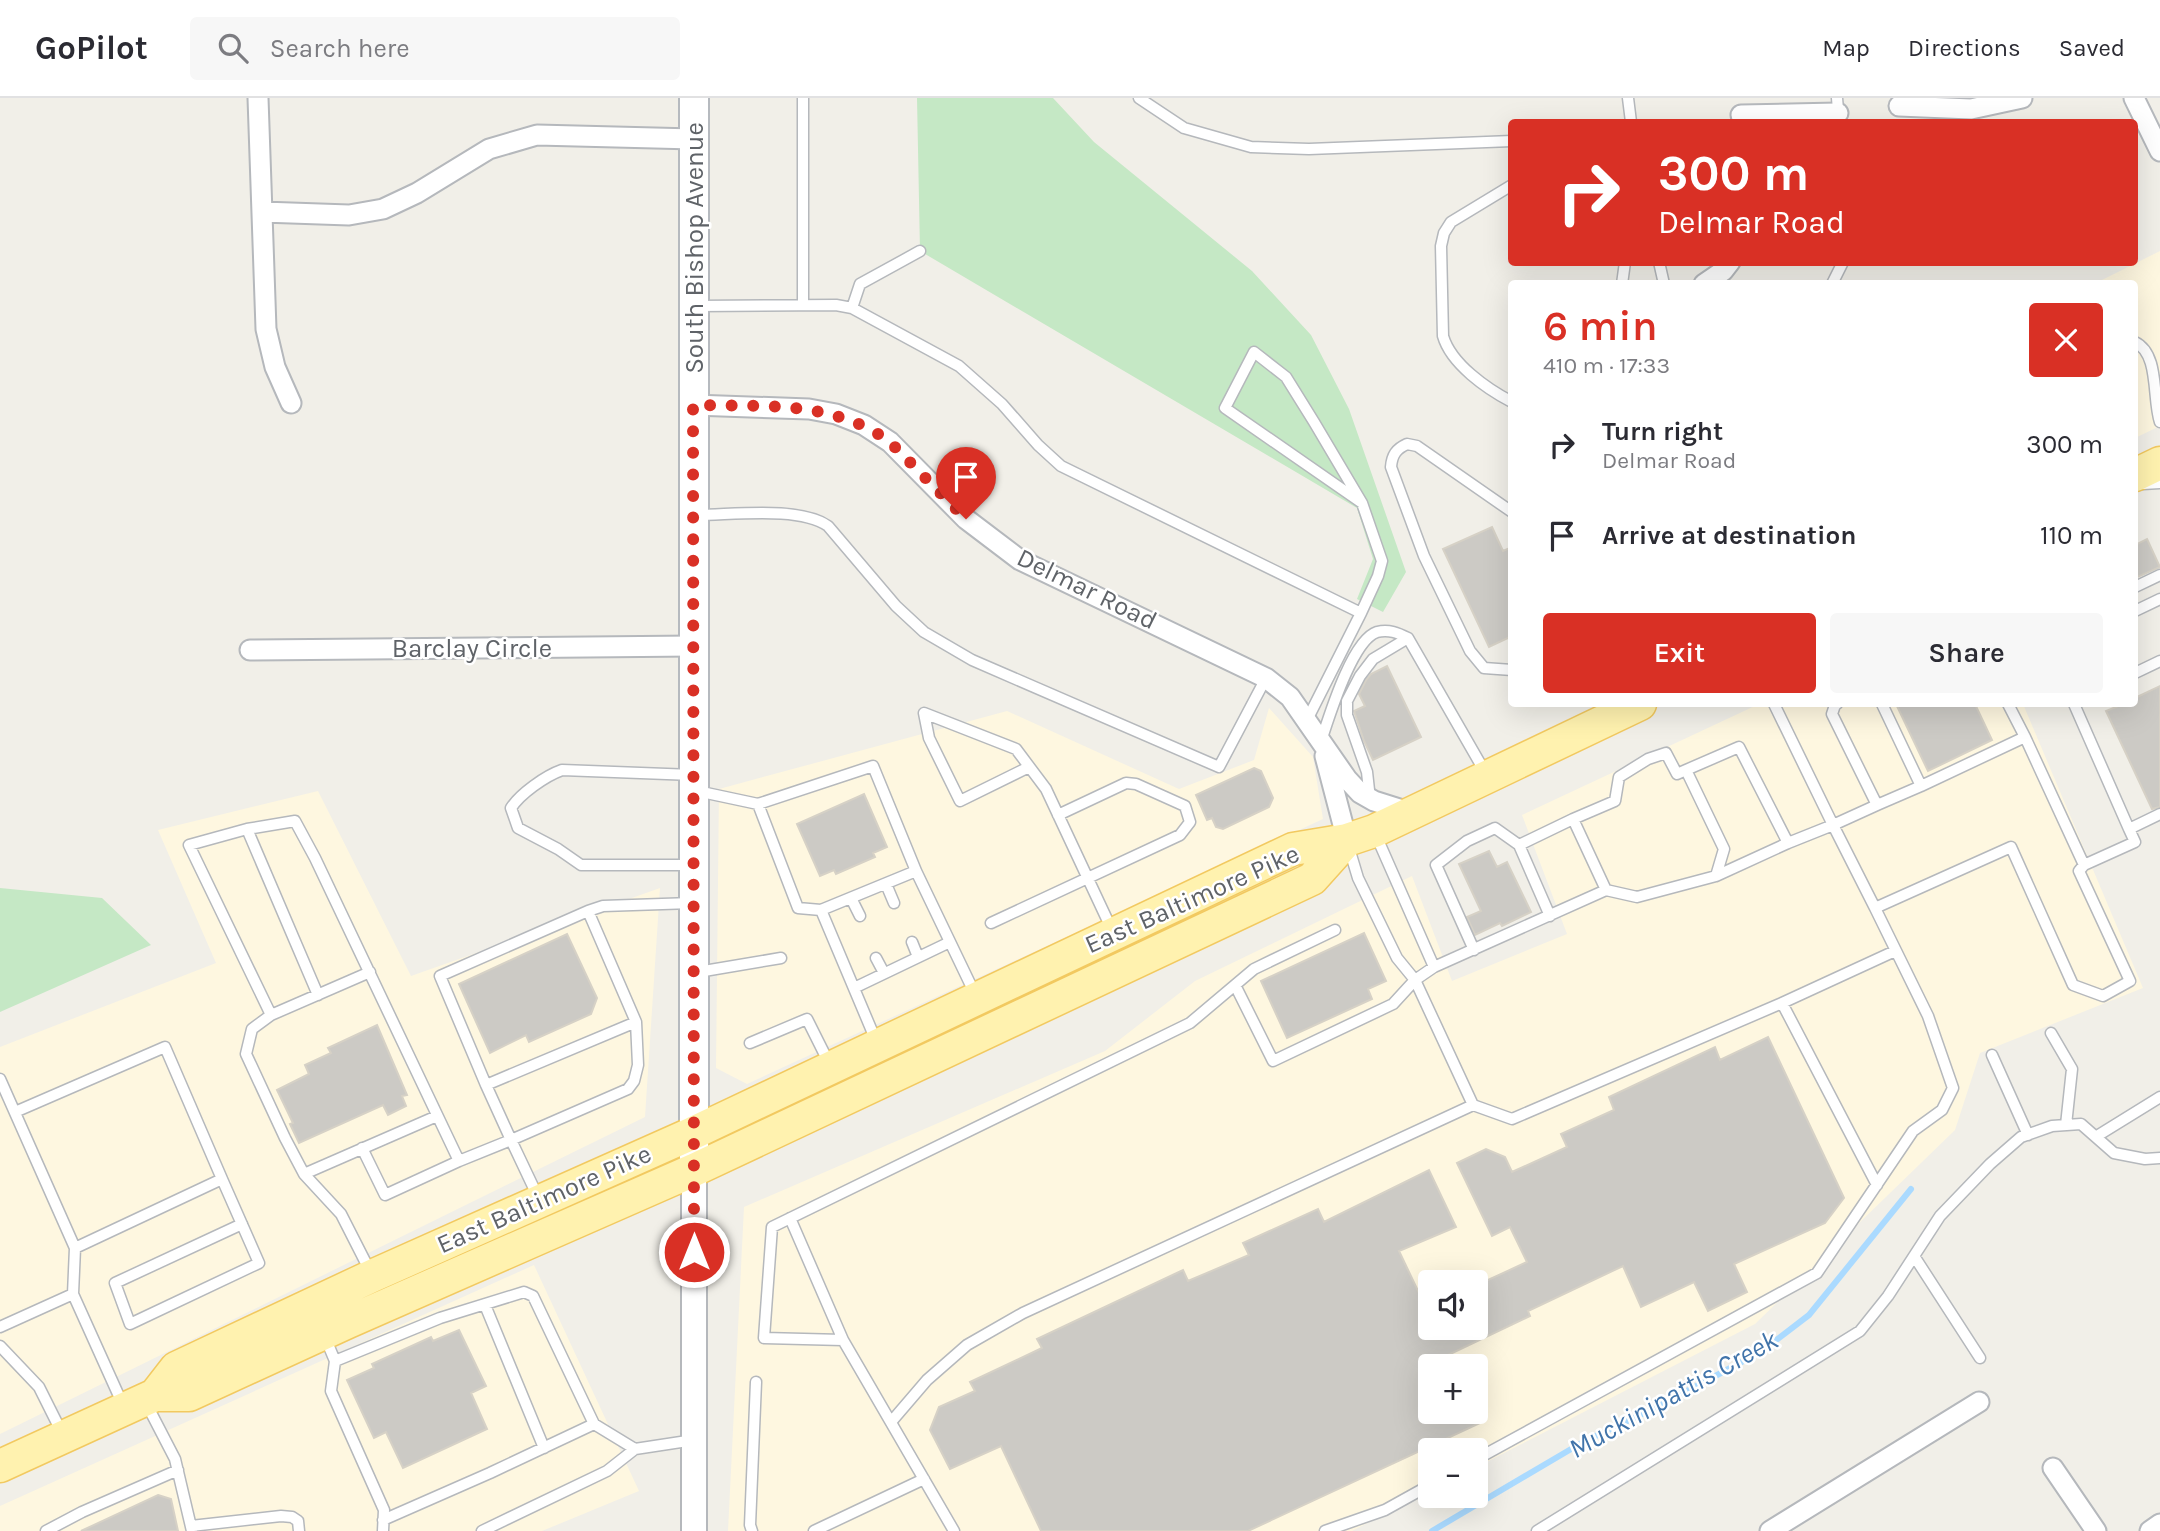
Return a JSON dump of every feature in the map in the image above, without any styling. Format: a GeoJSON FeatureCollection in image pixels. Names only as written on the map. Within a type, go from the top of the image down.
{"type":"FeatureCollection","features":[{"type":"Feature","properties":{"kind":"main road","name":"South Bishop Avenue"},"geometry":{"type":"LineString","coordinates":[[694,98],[694,1170]]}},
{"type":"Feature","properties":{"kind":"main road"},"geometry":{"type":"LineString","coordinates":[[2138,474],[2160,463]]}},
{"type":"Feature","properties":{"kind":"main road"},"geometry":{"type":"LineString","coordinates":[[1361,835],[1412,813],[1620,708]]}},
{"type":"Feature","properties":{"kind":"main road","name":"East Baltimore Pike"},"geometry":{"type":"LineString","coordinates":[[141,1401],[176,1367],[372,1276],[693,1133],[1293,849],[1361,835]]}},
{"type":"Feature","properties":{"kind":"main road","name":"East Baltimore Pike"},"geometry":{"type":"LineString","coordinates":[[0,1466],[141,1401],[189,1395],[329,1348],[694,1170],[1312,879],[1361,835]]}},
{"type":"Feature","properties":{"kind":"main road"},"geometry":{"type":"LineString","coordinates":[[1068,955],[1083,987]]}},
{"type":"Feature","properties":{"kind":"street"},"geometry":{"type":"LineString","coordinates":[[258,98],[266,329],[275,367],[290,404]]}},
{"type":"Feature","properties":{"kind":"street"},"geometry":{"type":"LineString","coordinates":[[1899,106],[1971,109],[2022,98]]}},
{"type":"Feature","properties":{"kind":"street"},"geometry":{"type":"LineString","coordinates":[[2133,98],[2160,151]]}},
{"type":"Feature","properties":{"kind":"street"},"geometry":{"type":"LineString","coordinates":[[1741,112],[1838,111]]}},
{"type":"Feature","properties":{"kind":"street"},"geometry":{"type":"LineString","coordinates":[[262,212],[349,215],[383,209],[416,193],[489,149],[537,135],[694,139]]}},
{"type":"Feature","properties":{"kind":"street"},"geometry":{"type":"LineString","coordinates":[[1710,280],[1727,266]]}},
{"type":"Feature","properties":{"kind":"street","name":"Delmar Road"},"geometry":{"type":"LineString","coordinates":[[693,405],[809,409],[836,414],[857,422],[890,442],[966,519],[1020,560],[1266,678],[1290,697],[1347,779],[1360,793],[1412,813]]}},
{"type":"Feature","properties":{"kind":"street","name":"Barclay Circle"},"geometry":{"type":"LineString","coordinates":[[250,650],[694,646]]}},
{"type":"Feature","properties":{"kind":"street","name":"Delmar Road"},"geometry":{"type":"LineString","coordinates":[[1321,741],[1361,835]]}},
{"type":"Feature","properties":{"kind":"street","name":"South Bishop Avenue"},"geometry":{"type":"LineString","coordinates":[[694,1170],[694,1531]]}},
{"type":"Feature","properties":{"kind":"street"},"geometry":{"type":"LineString","coordinates":[[1770,1531],[1979,1402]]}},
{"type":"Feature","properties":{"kind":"street"},"geometry":{"type":"LineString","coordinates":[[2053,1468],[2096,1531]]}},
{"type":"Feature","properties":{"kind":"street"},"geometry":{"type":"LineString","coordinates":[[2150,1531],[2160,1524]]}},
{"type":"Feature","properties":{"kind":"lane"},"geometry":{"type":"LineString","coordinates":[[803,98],[803,305]]}},
{"type":"Feature","properties":{"kind":"lane"},"geometry":{"type":"LineString","coordinates":[[1139,98],[1184,128],[1251,147],[1309,149],[1508,141]]}},
{"type":"Feature","properties":{"kind":"lane"},"geometry":{"type":"LineString","coordinates":[[1628,98],[1631,119]]}},
{"type":"Feature","properties":{"kind":"lane"},"geometry":{"type":"LineString","coordinates":[[1508,186],[1451,222],[1444,233],[1441,246],[1443,336],[1446,345],[1452,356],[1467,371],[1508,399]]}},
{"type":"Feature","properties":{"kind":"lane"},"geometry":{"type":"LineString","coordinates":[[852,308],[860,284],[920,251]]}},
{"type":"Feature","properties":{"kind":"lane"},"geometry":{"type":"LineString","coordinates":[[694,306],[836,305],[852,308],[959,366],[1002,404],[1038,445],[1061,466],[1361,613]]}},
{"type":"Feature","properties":{"kind":"lane"},"geometry":{"type":"LineString","coordinates":[[2138,343],[2151,359],[2160,422]]}},
{"type":"Feature","properties":{"kind":"lane"},"geometry":{"type":"LineString","coordinates":[[1307,720],[1361,613],[1382,561],[1362,503],[1286,377],[1254,352],[1225,408],[1362,503]]}},
{"type":"Feature","properties":{"kind":"lane"},"geometry":{"type":"LineString","coordinates":[[1508,509],[1417,446],[1407,444],[1397,449],[1392,458],[1391,467],[1424,555],[1470,651],[1484,667],[1508,670]]}},
{"type":"Feature","properties":{"kind":"lane"},"geometry":{"type":"LineString","coordinates":[[2138,485],[2160,483]]}},
{"type":"Feature","properties":{"kind":"lane"},"geometry":{"type":"LineString","coordinates":[[694,515],[800,514],[817,519],[828,526],[896,606],[924,632],[972,660],[1219,767],[1266,678]]}},
{"type":"Feature","properties":{"kind":"lane"},"geometry":{"type":"LineString","coordinates":[[2138,585],[2160,575]]}},
{"type":"Feature","properties":{"kind":"lane"},"geometry":{"type":"LineString","coordinates":[[2138,610],[2160,599]]}},
{"type":"Feature","properties":{"kind":"lane"},"geometry":{"type":"LineString","coordinates":[[1321,741],[1363,642],[1375,632],[1391,631],[1408,638],[1487,775]]}},
{"type":"Feature","properties":{"kind":"lane"},"geometry":{"type":"LineString","coordinates":[[1370,799],[1367,772],[1347,715],[1346,701],[1373,659],[1408,638]]}},
{"type":"Feature","properties":{"kind":"lane"},"geometry":{"type":"LineString","coordinates":[[2138,672],[2160,661]]}},
{"type":"Feature","properties":{"kind":"lane"},"geometry":{"type":"LineString","coordinates":[[1488,1453],[1817,1273],[1913,1131],[1942,1110],[1953,1088],[1928,1016],[1775,707]]}},
{"type":"Feature","properties":{"kind":"lane"},"geometry":{"type":"LineString","coordinates":[[1834,707],[1832,714],[1877,805]]}},
{"type":"Feature","properties":{"kind":"lane"},"geometry":{"type":"LineString","coordinates":[[1883,707],[1921,786]]}},
{"type":"Feature","properties":{"kind":"lane"},"geometry":{"type":"LineString","coordinates":[[2010,707],[2084,865]]}},
{"type":"Feature","properties":{"kind":"lane"},"geometry":{"type":"LineString","coordinates":[[1875,908],[2011,846],[2073,985],[2102,996],[2130,981],[2079,871],[2084,865],[2135,842],[2075,707]]}},
{"type":"Feature","properties":{"kind":"lane"},"geometry":{"type":"LineString","coordinates":[[1029,767],[960,801],[929,738],[924,713],[1016,750],[1046,789],[1114,933]]}},
{"type":"Feature","properties":{"kind":"lane"},"geometry":{"type":"LineString","coordinates":[[1235,985],[1273,1061],[1393,1004],[1415,981],[1434,967],[1606,890],[1637,897],[1716,876],[2025,737]]}},
{"type":"Feature","properties":{"kind":"lane"},"geometry":{"type":"LineString","coordinates":[[1519,845],[1615,801],[1619,776],[1648,759],[1666,753],[1677,774],[1739,747],[1788,843]]}},
{"type":"Feature","properties":{"kind":"lane"},"geometry":{"type":"LineString","coordinates":[[693,865],[581,865],[558,849],[518,828],[511,808],[524,795],[562,770],[693,783],[758,804],[873,766],[916,871],[977,998]]}},
{"type":"Feature","properties":{"kind":"lane"},"geometry":{"type":"LineString","coordinates":[[1686,770],[1724,849],[1716,876]]}},
{"type":"Feature","properties":{"kind":"lane"},"geometry":{"type":"LineString","coordinates":[[990,923],[1180,835],[1190,822],[1185,806],[1136,784],[1126,783],[1058,815]]}},
{"type":"Feature","properties":{"kind":"lane"},"geometry":{"type":"LineString","coordinates":[[758,804],[797,908],[821,910],[916,871]]}},
{"type":"Feature","properties":{"kind":"lane"},"geometry":{"type":"LineString","coordinates":[[2129,829],[2160,814]]}},
{"type":"Feature","properties":{"kind":"lane"},"geometry":{"type":"LineString","coordinates":[[1573,819],[1606,890]]}},
{"type":"Feature","properties":{"kind":"lane"},"geometry":{"type":"LineString","coordinates":[[271,1015],[189,845],[247,829],[295,821],[459,1161]]}},
{"type":"Feature","properties":{"kind":"lane"},"geometry":{"type":"LineString","coordinates":[[1474,950],[1436,864],[1467,841],[1495,828],[1519,845],[1550,916]]}},
{"type":"Feature","properties":{"kind":"lane"},"geometry":{"type":"LineString","coordinates":[[247,829],[318,995]]}},
{"type":"Feature","properties":{"kind":"lane"},"geometry":{"type":"LineString","coordinates":[[1361,835],[1434,967]]}},
{"type":"Feature","properties":{"kind":"lane"},"geometry":{"type":"LineString","coordinates":[[1361,835],[1358,878],[1397,958],[1415,981],[1473,1105]]}},
{"type":"Feature","properties":{"kind":"lane"},"geometry":{"type":"LineString","coordinates":[[886,884],[894,902]]}},
{"type":"Feature","properties":{"kind":"lane"},"geometry":{"type":"LineString","coordinates":[[850,898],[860,916]]}},
{"type":"Feature","properties":{"kind":"lane"},"geometry":{"type":"LineString","coordinates":[[540,1200],[486,1085],[440,976],[603,906],[693,903]]}},
{"type":"Feature","properties":{"kind":"lane"},"geometry":{"type":"LineString","coordinates":[[821,910],[878,1045]]}},
{"type":"Feature","properties":{"kind":"lane"},"geometry":{"type":"LineString","coordinates":[[362,1148],[385,1195],[628,1089],[635,1081],[638,1065],[636,1022],[588,911]]}},
{"type":"Feature","properties":{"kind":"lane"},"geometry":{"type":"LineString","coordinates":[[843,1340],[764,1338],[772,1227],[1189,1023],[1255,970],[1335,930]]}},
{"type":"Feature","properties":{"kind":"lane"},"geometry":{"type":"LineString","coordinates":[[912,942],[918,957]]}},
{"type":"Feature","properties":{"kind":"lane"},"geometry":{"type":"LineString","coordinates":[[854,988],[950,942]]}},
{"type":"Feature","properties":{"kind":"lane"},"geometry":{"type":"LineString","coordinates":[[891,1422],[927,1380],[967,1345],[1023,1313],[1473,1105],[1512,1119],[1782,1003],[1895,951]]}},
{"type":"Feature","properties":{"kind":"lane"},"geometry":{"type":"LineString","coordinates":[[694,973],[781,958]]}},
{"type":"Feature","properties":{"kind":"lane"},"geometry":{"type":"LineString","coordinates":[[876,958],[884,973]]}},
{"type":"Feature","properties":{"kind":"lane"},"geometry":{"type":"LineString","coordinates":[[370,972],[271,1015],[252,1029],[246,1054],[304,1174],[341,1214],[372,1276]]}},
{"type":"Feature","properties":{"kind":"lane"},"geometry":{"type":"LineString","coordinates":[[1782,1003],[1877,1185]]}},
{"type":"Feature","properties":{"kind":"lane"},"geometry":{"type":"LineString","coordinates":[[750,1043],[807,1019],[831,1068]]}},
{"type":"Feature","properties":{"kind":"lane"},"geometry":{"type":"LineString","coordinates":[[486,1085],[636,1022]]}},
{"type":"Feature","properties":{"kind":"lane"},"geometry":{"type":"LineString","coordinates":[[2051,1033],[2072,1069],[2066,1125]]}},
{"type":"Feature","properties":{"kind":"lane"},"geometry":{"type":"LineString","coordinates":[[15,1112],[165,1047],[259,1263],[130,1324],[115,1283],[242,1224]]}},
{"type":"Feature","properties":{"kind":"lane"},"geometry":{"type":"LineString","coordinates":[[1992,1055],[2028,1135]]}},
{"type":"Feature","properties":{"kind":"lane"},"geometry":{"type":"LineString","coordinates":[[0,1079],[75,1248],[73,1294],[175,1459],[192,1529],[281,1516],[292,1517],[298,1521],[299,1531]]}},
{"type":"Feature","properties":{"kind":"lane"},"geometry":{"type":"LineString","coordinates":[[2097,1136],[2160,1097]]}},
{"type":"Feature","properties":{"kind":"lane"},"geometry":{"type":"LineString","coordinates":[[304,1174],[437,1116]]}},
{"type":"Feature","properties":{"kind":"lane"},"geometry":{"type":"LineString","coordinates":[[1537,1531],[1860,1331],[1888,1296],[1940,1216],[1990,1164],[2021,1137],[2052,1126],[2081,1124],[2114,1153],[2145,1159],[2160,1158]]}},
{"type":"Feature","properties":{"kind":"lane"},"geometry":{"type":"LineString","coordinates":[[75,1248],[222,1180]]}},
{"type":"Feature","properties":{"kind":"lane"},"geometry":{"type":"LineString","coordinates":[[790,1218],[843,1340],[954,1531]]}},
{"type":"Feature","properties":{"kind":"lane"},"geometry":{"type":"LineString","coordinates":[[1914,1256],[1980,1358]]}},
{"type":"Feature","properties":{"kind":"lane"},"geometry":{"type":"LineString","coordinates":[[383,1531],[384,1510],[331,1391],[329,1348],[524,1293],[533,1296],[594,1424],[635,1449]]}},
{"type":"Feature","properties":{"kind":"lane"},"geometry":{"type":"LineString","coordinates":[[0,1327],[73,1294]]}},
{"type":"Feature","properties":{"kind":"lane"},"geometry":{"type":"LineString","coordinates":[[485,1305],[544,1448]]}},
{"type":"Feature","properties":{"kind":"lane"},"geometry":{"type":"LineString","coordinates":[[0,1346],[39,1387],[64,1437]]}},
{"type":"Feature","properties":{"kind":"lane"},"geometry":{"type":"LineString","coordinates":[[752,1531],[750,1525],[756,1382]]}},
{"type":"Feature","properties":{"kind":"lane"},"geometry":{"type":"LineString","coordinates":[[383,1520],[594,1424]]}},
{"type":"Feature","properties":{"kind":"lane"},"geometry":{"type":"LineString","coordinates":[[482,1531],[607,1471],[635,1449],[694,1440]]}},
{"type":"Feature","properties":{"kind":"lane"},"geometry":{"type":"LineString","coordinates":[[47,1531],[82,1512],[178,1470]]}},
{"type":"Feature","properties":{"kind":"lane"},"geometry":{"type":"LineString","coordinates":[[814,1531],[924,1479]]}},
{"type":"Feature","properties":{"kind":"lane"},"geometry":{"type":"LineString","coordinates":[[1325,1531],[1385,1510],[1418,1492]]}},
{"type":"Feature","properties":{"kind":"shaded area"},"geometry":{"type":"Polygon","coordinates":[[[2160,251],[2160,426],[2138,437],[2138,280],[2102,280],[2130,266],[2138,266],[2138,262],[2160,251]]]}},
{"type":"Feature","properties":{"kind":"shaded area"},"geometry":{"type":"Polygon","coordinates":[[[1753,707],[2024,707],[2143,988],[1980,1053],[1955,1130],[1755,1324],[1488,1461],[1488,1438],[1418,1438],[1418,1497],[1352,1531],[728,1531],[744,1207],[1105,1051],[1195,981],[1412,876],[1452,981],[1567,934],[1522,815],[1753,707]]]}},
{"type":"Feature","properties":{"kind":"shaded area"},"geometry":{"type":"Polygon","coordinates":[[[1269,708],[1313,757],[1323,819],[747,1084],[716,1068],[719,789],[1007,711],[1179,789],[1254,760],[1269,708]]]}},
{"type":"Feature","properties":{"kind":"shaded area"},"geometry":{"type":"Polygon","coordinates":[[[318,791],[411,976],[660,888],[645,1117],[0,1434],[0,1047],[216,963],[158,830],[318,791]]]}},
{"type":"Feature","properties":{"kind":"shaded area"},"geometry":{"type":"Polygon","coordinates":[[[534,1265],[639,1491],[542,1531],[0,1531],[0,1506],[534,1265]]]}},
{"type":"Feature","properties":{"kind":"green space"},"geometry":{"type":"Polygon","coordinates":[[[917,98],[1053,98],[1094,142],[1252,271],[1311,335],[1349,409],[1406,572],[1383,612],[1357,599],[1373,559],[1357,508],[920,251],[917,98]]]}},
{"type":"Feature","properties":{"kind":"green space"},"geometry":{"type":"Polygon","coordinates":[[[0,888],[102,898],[151,945],[0,1012],[0,888]]]}},
{"type":"Feature","properties":{"kind":"building"},"geometry":{"type":"Polygon","coordinates":[[[1492,527],[1503,551],[1508,549],[1508,638],[1489,647],[1443,549],[1492,527]]]}},
{"type":"Feature","properties":{"kind":"building"},"geometry":{"type":"Polygon","coordinates":[[[2147,539],[2160,567],[2138,577],[2138,544],[2147,539]]]}},
{"type":"Feature","properties":{"kind":"building"},"geometry":{"type":"Polygon","coordinates":[[[1387,666],[1421,737],[1373,760],[1354,711],[1365,706],[1359,694],[1366,680],[1371,674],[1387,666]]]}},
{"type":"Feature","properties":{"kind":"building"},"geometry":{"type":"Polygon","coordinates":[[[2160,686],[2160,807],[2152,809],[2106,711],[2116,707],[2138,707],[2138,697],[2160,686]]]}},
{"type":"Feature","properties":{"kind":"building"},"geometry":{"type":"Polygon","coordinates":[[[1897,707],[1976,707],[1992,740],[1928,771],[1897,707]]]}},
{"type":"Feature","properties":{"kind":"building"},"geometry":{"type":"Polygon","coordinates":[[[1254,768],[1261,771],[1273,798],[1269,807],[1223,829],[1216,827],[1212,818],[1207,820],[1196,795],[1254,768]]]}},
{"type":"Feature","properties":{"kind":"building"},"geometry":{"type":"Polygon","coordinates":[[[864,794],[887,847],[873,853],[875,857],[836,874],[834,870],[820,876],[797,824],[864,794]]]}},
{"type":"Feature","properties":{"kind":"building"},"geometry":{"type":"Polygon","coordinates":[[[1489,851],[1497,867],[1507,862],[1531,912],[1475,935],[1467,917],[1481,911],[1459,864],[1489,851]]]}},
{"type":"Feature","properties":{"kind":"building"},"geometry":{"type":"Polygon","coordinates":[[[1364,933],[1386,981],[1368,989],[1372,999],[1287,1038],[1261,981],[1364,933]]]}},
{"type":"Feature","properties":{"kind":"building"},"geometry":{"type":"Polygon","coordinates":[[[567,934],[597,998],[591,1014],[529,1042],[526,1035],[490,1053],[459,984],[567,934]]]}},
{"type":"Feature","properties":{"kind":"building"},"geometry":{"type":"Polygon","coordinates":[[[377,1025],[407,1095],[402,1096],[406,1106],[388,1115],[383,1105],[299,1143],[290,1124],[293,1123],[277,1090],[309,1074],[305,1065],[331,1053],[328,1048],[377,1025]]]}},
{"type":"Feature","properties":{"kind":"building"},"geometry":{"type":"Polygon","coordinates":[[[1768,1037],[1844,1198],[1825,1223],[1734,1264],[1747,1292],[1708,1311],[1694,1282],[1641,1307],[1623,1266],[1528,1311],[1530,1316],[1488,1336],[1488,1280],[1527,1262],[1510,1227],[1492,1236],[1457,1163],[1486,1149],[1505,1157],[1512,1172],[1567,1147],[1561,1134],[1614,1110],[1609,1097],[1715,1047],[1720,1060],[1768,1037]]]}},
{"type":"Feature","properties":{"kind":"building"},"geometry":{"type":"Polygon","coordinates":[[[1429,1170],[1456,1227],[1399,1251],[1418,1291],[1418,1340],[1480,1340],[1450,1354],[1418,1354],[1418,1424],[1478,1424],[1448,1438],[1418,1438],[1418,1452],[1248,1531],[1041,1531],[1001,1446],[950,1469],[930,1430],[939,1407],[975,1391],[970,1382],[1042,1348],[1037,1339],[1183,1270],[1188,1281],[1249,1255],[1243,1243],[1318,1209],[1324,1222],[1429,1170]]]}},
{"type":"Feature","properties":{"kind":"building"},"geometry":{"type":"Polygon","coordinates":[[[459,1330],[486,1386],[471,1393],[487,1429],[403,1468],[386,1432],[374,1438],[347,1380],[374,1368],[372,1364],[431,1337],[433,1341],[459,1330]]]}},
{"type":"Feature","properties":{"kind":"building"},"geometry":{"type":"Polygon","coordinates":[[[158,1495],[171,1499],[178,1531],[81,1531],[158,1495]]]}},
{"type":"Feature","properties":{"kind":"waterway","name":"Muckinipattis Creek"},"geometry":{"type":"LineString","coordinates":[[1432,1531],[1583,1442],[1661,1405],[1762,1351],[1809,1315],[1911,1189]]}},
{"type":"Feature","properties":{"kind":"route"},"geometry":{"type":"LineString","coordinates":[[694,1252],[693,405],[809,409],[850,419],[877,432],[890,442],[966,519]]}}]}
